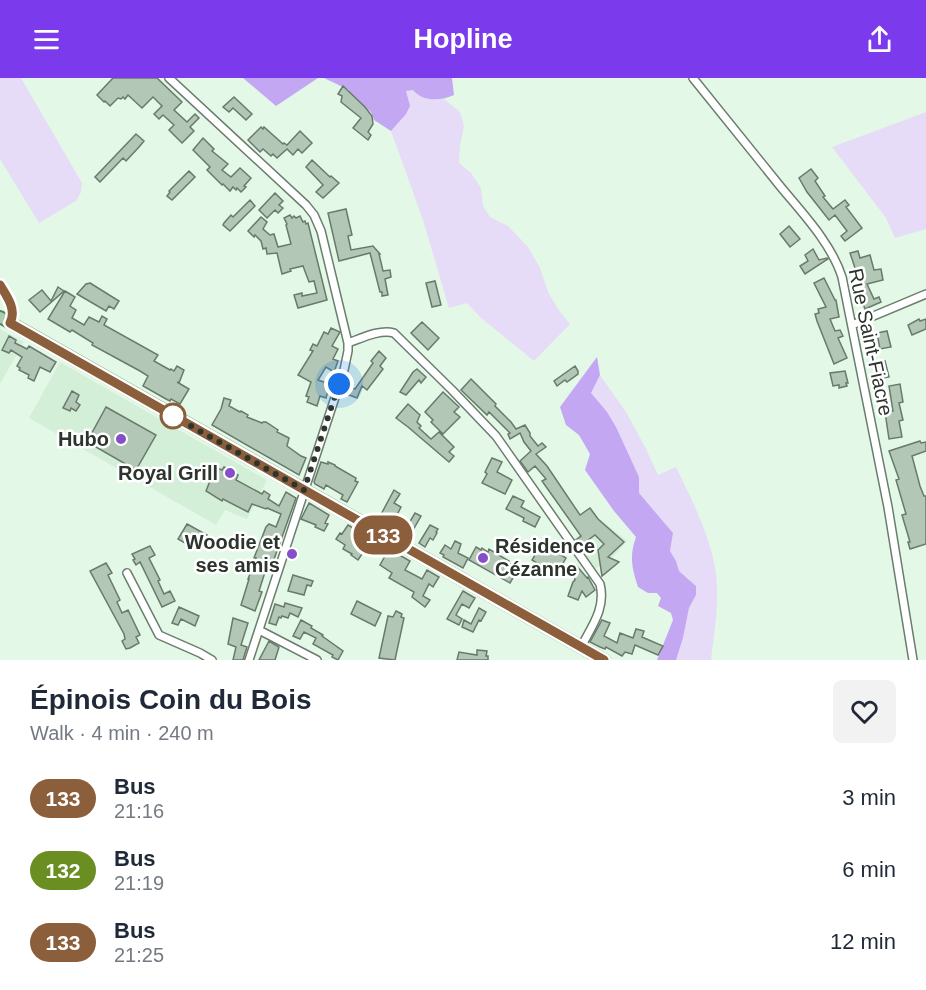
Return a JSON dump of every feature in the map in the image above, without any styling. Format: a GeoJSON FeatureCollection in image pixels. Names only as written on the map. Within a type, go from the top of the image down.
{"type":"FeatureCollection","features":[{"type":"Feature","properties":{"kind":"main road"},"geometry":{"type":"LineString","coordinates":[[5,320],[604,660]]}},
{"type":"Feature","properties":{"kind":"street"},"geometry":{"type":"LineString","coordinates":[[169,78],[314,214],[321,231],[348,343],[344,370],[249,660]]}},
{"type":"Feature","properties":{"kind":"street","name":"Rue Saint-Fiacre"},"geometry":{"type":"LineString","coordinates":[[693,78],[795,204],[833,256],[842,277],[888,507],[912,660]]}},
{"type":"Feature","properties":{"kind":"street"},"geometry":{"type":"LineString","coordinates":[[0,285],[13,310],[13,317],[5,320]]}},
{"type":"Feature","properties":{"kind":"street"},"geometry":{"type":"LineString","coordinates":[[852,325],[926,294]]}},
{"type":"Feature","properties":{"kind":"street"},"geometry":{"type":"LineString","coordinates":[[348,343],[377,334],[394,333],[496,436],[600,584],[602,594],[600,610],[581,647]]}},
{"type":"Feature","properties":{"kind":"street"},"geometry":{"type":"LineString","coordinates":[[127,573],[159,634],[200,652],[212,660]]}},
{"type":"Feature","properties":{"kind":"street"},"geometry":{"type":"LineString","coordinates":[[259,630],[317,660]]}},
{"type":"Feature","properties":{"kind":"shaded area"},"geometry":{"type":"Polygon","coordinates":[[[0,78],[21,78],[82,183],[81,192],[76,201],[39,223],[0,159],[0,78]]]}},
{"type":"Feature","properties":{"kind":"shaded area"},"geometry":{"type":"Polygon","coordinates":[[[243,78],[318,78],[276,106],[243,78]]]}},
{"type":"Feature","properties":{"kind":"shaded area"},"geometry":{"type":"Polygon","coordinates":[[[324,78],[452,78],[454,95],[432,99],[422,97],[413,90],[406,91],[410,106],[391,131],[374,120],[371,112],[348,92],[349,90],[324,78]]]}},
{"type":"Feature","properties":{"kind":"shaded area"},"geometry":{"type":"Polygon","coordinates":[[[413,89],[427,98],[444,99],[460,112],[464,126],[459,163],[471,173],[481,188],[483,206],[490,217],[508,226],[528,247],[540,268],[548,292],[570,324],[534,361],[480,317],[467,303],[449,308],[423,220],[391,131],[407,108],[405,91],[413,89]]]}},
{"type":"Feature","properties":{"kind":"shaded area"},"geometry":{"type":"Polygon","coordinates":[[[926,112],[926,229],[895,238],[886,218],[832,147],[926,112]]]}},
{"type":"Feature","properties":{"kind":"shaded area"},"geometry":{"type":"Polygon","coordinates":[[[0,329],[24,342],[0,384],[0,329]]]}},
{"type":"Feature","properties":{"kind":"shaded area"},"geometry":{"type":"Polygon","coordinates":[[[597,357],[600,375],[591,393],[616,427],[639,477],[639,493],[673,533],[670,551],[679,571],[696,586],[696,595],[689,608],[676,660],[657,660],[673,620],[671,613],[658,606],[661,598],[657,593],[648,593],[638,587],[632,562],[636,537],[585,470],[590,454],[579,435],[566,425],[560,407],[597,357]]]}},
{"type":"Feature","properties":{"kind":"shaded area"},"geometry":{"type":"Polygon","coordinates":[[[60,362],[267,480],[247,519],[225,510],[216,525],[29,418],[60,362]]]}},
{"type":"Feature","properties":{"kind":"shaded area"},"geometry":{"type":"Polygon","coordinates":[[[600,375],[626,412],[658,475],[676,467],[708,540],[716,571],[717,586],[711,660],[676,660],[689,608],[696,595],[689,579],[679,571],[670,551],[673,533],[639,493],[639,477],[590,393],[600,375]]]}},
{"type":"Feature","properties":{"kind":"shaded area"},"geometry":{"type":"Polygon","coordinates":[[[601,520],[627,541],[615,555],[595,569],[572,540],[601,520]]]}},
{"type":"Feature","properties":{"kind":"building"},"geometry":{"type":"Polygon","coordinates":[[[113,78],[157,78],[182,102],[174,110],[187,122],[195,114],[199,118],[190,127],[194,131],[182,143],[169,130],[174,125],[163,115],[159,119],[154,114],[162,106],[153,97],[142,108],[128,95],[125,99],[118,98],[110,106],[97,95],[113,78]]]}},
{"type":"Feature","properties":{"kind":"building"},"geometry":{"type":"Polygon","coordinates":[[[343,86],[372,116],[373,124],[368,132],[371,135],[368,140],[353,128],[361,118],[341,102],[342,96],[338,94],[343,86]]]}},
{"type":"Feature","properties":{"kind":"building"},"geometry":{"type":"Polygon","coordinates":[[[234,97],[252,114],[246,120],[233,108],[229,112],[223,107],[234,97]]]}},
{"type":"Feature","properties":{"kind":"building"},"geometry":{"type":"Polygon","coordinates":[[[261,127],[263,129],[264,127],[283,144],[287,145],[300,131],[312,143],[302,153],[298,149],[293,155],[287,149],[277,158],[263,149],[260,152],[248,140],[261,127]]]}},
{"type":"Feature","properties":{"kind":"building"},"geometry":{"type":"Polygon","coordinates":[[[136,134],[144,141],[126,161],[123,158],[100,182],[95,177],[136,134]]]}},
{"type":"Feature","properties":{"kind":"building"},"geometry":{"type":"Polygon","coordinates":[[[203,138],[214,149],[212,151],[228,164],[222,170],[231,177],[240,168],[251,178],[241,192],[233,187],[230,191],[207,170],[210,167],[193,150],[203,138]]]}},
{"type":"Feature","properties":{"kind":"building"},"geometry":{"type":"Polygon","coordinates":[[[312,160],[339,183],[323,198],[316,192],[323,185],[306,167],[312,160]]]}},
{"type":"Feature","properties":{"kind":"building"},"geometry":{"type":"Polygon","coordinates":[[[811,169],[818,178],[815,181],[825,196],[823,197],[833,209],[845,200],[849,205],[846,207],[862,228],[845,241],[841,236],[847,231],[835,215],[829,220],[799,178],[811,169]]]}},
{"type":"Feature","properties":{"kind":"building"},"geometry":{"type":"Polygon","coordinates":[[[189,171],[195,177],[172,200],[167,196],[169,191],[189,171]]]}},
{"type":"Feature","properties":{"kind":"building"},"geometry":{"type":"Polygon","coordinates":[[[275,193],[283,201],[279,205],[283,208],[278,213],[275,210],[267,218],[259,210],[275,193]]]}},
{"type":"Feature","properties":{"kind":"building"},"geometry":{"type":"Polygon","coordinates":[[[250,200],[255,206],[230,231],[223,225],[224,223],[250,200]]]}},
{"type":"Feature","properties":{"kind":"building"},"geometry":{"type":"Polygon","coordinates":[[[346,209],[352,235],[348,236],[351,250],[373,246],[380,254],[383,271],[390,270],[391,277],[385,279],[388,295],[382,296],[380,292],[370,253],[339,261],[328,213],[346,209]]]}},
{"type":"Feature","properties":{"kind":"building"},"geometry":{"type":"Polygon","coordinates":[[[290,215],[292,218],[300,216],[303,222],[308,223],[327,300],[298,308],[294,295],[317,293],[314,281],[309,282],[303,266],[290,269],[291,271],[282,274],[277,253],[267,254],[261,241],[248,231],[261,217],[267,222],[263,229],[270,235],[274,234],[278,247],[291,244],[284,218],[290,215]]]}},
{"type":"Feature","properties":{"kind":"building"},"geometry":{"type":"Polygon","coordinates":[[[789,226],[800,239],[790,247],[780,234],[789,226]]]}},
{"type":"Feature","properties":{"kind":"building"},"geometry":{"type":"Polygon","coordinates":[[[813,249],[819,260],[828,259],[805,274],[800,266],[808,261],[805,255],[813,249]]]}},
{"type":"Feature","properties":{"kind":"building"},"geometry":{"type":"Polygon","coordinates":[[[858,251],[860,258],[870,255],[874,270],[881,269],[883,280],[867,284],[874,299],[879,297],[881,302],[865,309],[850,253],[858,251]]]}},
{"type":"Feature","properties":{"kind":"building"},"geometry":{"type":"Polygon","coordinates":[[[824,278],[836,300],[839,317],[830,319],[835,331],[840,330],[843,336],[838,338],[847,358],[834,364],[815,314],[819,313],[818,309],[826,307],[814,283],[824,278]]]}},
{"type":"Feature","properties":{"kind":"building"},"geometry":{"type":"Polygon","coordinates":[[[435,281],[441,305],[432,307],[426,283],[435,281]]]}},
{"type":"Feature","properties":{"kind":"building"},"geometry":{"type":"Polygon","coordinates":[[[90,283],[119,301],[114,309],[109,306],[106,311],[77,294],[86,284],[90,283]]]}},
{"type":"Feature","properties":{"kind":"building"},"geometry":{"type":"Polygon","coordinates":[[[58,287],[64,291],[40,312],[29,300],[42,290],[51,301],[58,287]]]}},
{"type":"Feature","properties":{"kind":"building"},"geometry":{"type":"Polygon","coordinates":[[[65,291],[75,297],[70,306],[76,310],[72,318],[84,325],[89,317],[99,322],[102,316],[107,319],[104,325],[158,355],[154,361],[170,370],[174,371],[177,366],[184,370],[179,383],[177,382],[189,389],[180,404],[143,386],[148,376],[92,345],[93,343],[72,330],[70,332],[48,319],[65,291]]]}},
{"type":"Feature","properties":{"kind":"building"},"geometry":{"type":"Polygon","coordinates":[[[919,319],[920,321],[926,319],[926,329],[912,335],[908,325],[919,319]]]}},
{"type":"Feature","properties":{"kind":"building"},"geometry":{"type":"Polygon","coordinates":[[[422,322],[439,338],[428,350],[411,333],[422,322]]]}},
{"type":"Feature","properties":{"kind":"building"},"geometry":{"type":"Polygon","coordinates":[[[331,328],[340,332],[332,346],[338,349],[333,359],[338,361],[334,372],[326,367],[318,380],[330,384],[326,398],[320,396],[317,406],[307,402],[309,397],[306,396],[311,382],[298,375],[313,351],[310,350],[313,344],[317,346],[324,332],[328,334],[331,328]]]}},
{"type":"Feature","properties":{"kind":"building"},"geometry":{"type":"Polygon","coordinates":[[[887,331],[891,347],[880,349],[877,333],[887,331]]]}},
{"type":"Feature","properties":{"kind":"building"},"geometry":{"type":"Polygon","coordinates":[[[9,336],[16,340],[15,343],[27,349],[29,346],[56,362],[50,372],[40,367],[34,381],[28,378],[29,375],[19,370],[17,366],[22,357],[11,350],[9,353],[2,350],[9,336]]]}},
{"type":"Feature","properties":{"kind":"building"},"geometry":{"type":"Polygon","coordinates":[[[379,351],[386,358],[380,366],[383,369],[367,390],[362,386],[357,398],[344,393],[347,386],[355,389],[379,351]]]}},
{"type":"Feature","properties":{"kind":"building"},"geometry":{"type":"Polygon","coordinates":[[[885,361],[889,377],[878,379],[875,363],[885,361]]]}},
{"type":"Feature","properties":{"kind":"building"},"geometry":{"type":"Polygon","coordinates":[[[575,366],[578,374],[557,386],[554,381],[575,366]]]}},
{"type":"Feature","properties":{"kind":"building"},"geometry":{"type":"Polygon","coordinates":[[[417,369],[426,377],[421,383],[419,380],[406,395],[400,392],[413,372],[417,369]]]}},
{"type":"Feature","properties":{"kind":"building"},"geometry":{"type":"Polygon","coordinates":[[[845,371],[847,386],[839,388],[839,385],[833,386],[830,373],[845,371]]]}},
{"type":"Feature","properties":{"kind":"building"},"geometry":{"type":"Polygon","coordinates":[[[471,379],[496,404],[495,406],[516,429],[525,425],[538,446],[542,443],[546,447],[536,454],[547,466],[580,515],[590,508],[598,519],[624,542],[608,557],[619,562],[602,576],[598,550],[604,544],[595,535],[580,546],[576,540],[581,536],[542,481],[546,479],[535,466],[528,472],[520,461],[531,451],[520,433],[510,439],[508,434],[510,433],[489,412],[487,415],[461,390],[471,379]]]}},
{"type":"Feature","properties":{"kind":"building"},"geometry":{"type":"Polygon","coordinates":[[[900,384],[903,402],[899,403],[903,420],[899,421],[902,437],[889,439],[885,412],[893,411],[889,386],[900,384]]]}},
{"type":"Feature","properties":{"kind":"building"},"geometry":{"type":"Polygon","coordinates":[[[72,391],[79,395],[76,402],[80,405],[76,411],[63,408],[72,391]]]}},
{"type":"Feature","properties":{"kind":"building"},"geometry":{"type":"Polygon","coordinates":[[[443,392],[459,407],[454,412],[460,417],[443,434],[425,412],[443,392]]]}},
{"type":"Feature","properties":{"kind":"building"},"geometry":{"type":"Polygon","coordinates":[[[224,398],[231,400],[229,406],[248,415],[247,417],[262,423],[266,422],[278,430],[277,432],[289,438],[287,446],[306,458],[299,475],[212,425],[224,398]]]}},
{"type":"Feature","properties":{"kind":"building"},"geometry":{"type":"Polygon","coordinates":[[[408,404],[420,415],[417,422],[421,426],[419,428],[431,439],[439,432],[454,447],[449,452],[454,456],[449,462],[396,418],[408,404]]]}},
{"type":"Feature","properties":{"kind":"building","name":"Hubo"},"geometry":{"type":"Polygon","coordinates":[[[106,407],[156,435],[136,470],[87,442],[106,407]]]}},
{"type":"Feature","properties":{"kind":"building"},"geometry":{"type":"Polygon","coordinates":[[[920,441],[921,443],[926,442],[926,451],[912,456],[920,486],[926,496],[926,544],[910,549],[902,515],[906,514],[896,480],[899,479],[889,451],[920,441]]]}},
{"type":"Feature","properties":{"kind":"building"},"geometry":{"type":"Polygon","coordinates":[[[492,458],[502,462],[497,472],[512,480],[505,494],[482,483],[492,458]]]}},
{"type":"Feature","properties":{"kind":"building"},"geometry":{"type":"Polygon","coordinates":[[[321,462],[335,465],[356,478],[355,481],[358,482],[347,502],[341,499],[343,495],[326,485],[324,489],[315,484],[321,462]]]}},
{"type":"Feature","properties":{"kind":"building"},"geometry":{"type":"Polygon","coordinates":[[[224,467],[238,475],[236,480],[262,494],[264,491],[270,495],[268,499],[279,506],[286,492],[296,498],[273,562],[270,560],[266,569],[259,591],[262,592],[255,611],[241,605],[256,558],[254,558],[266,527],[269,524],[276,527],[281,514],[252,504],[248,512],[206,491],[217,468],[222,470],[224,467]]]}},
{"type":"Feature","properties":{"kind":"building"},"geometry":{"type":"Polygon","coordinates":[[[394,490],[400,494],[394,503],[401,507],[396,517],[408,525],[415,513],[421,516],[409,537],[378,520],[394,490]]]}},
{"type":"Feature","properties":{"kind":"building"},"geometry":{"type":"Polygon","coordinates":[[[513,496],[524,501],[521,507],[540,517],[535,527],[523,521],[524,518],[506,509],[513,496]]]}},
{"type":"Feature","properties":{"kind":"building"},"geometry":{"type":"Polygon","coordinates":[[[309,503],[329,515],[324,531],[301,519],[309,503]]]}},
{"type":"Feature","properties":{"kind":"building"},"geometry":{"type":"Polygon","coordinates":[[[187,524],[207,535],[202,544],[194,539],[190,546],[178,539],[187,524]]]}},
{"type":"Feature","properties":{"kind":"building"},"geometry":{"type":"Polygon","coordinates":[[[348,525],[378,542],[371,555],[364,551],[358,560],[343,549],[345,545],[336,539],[348,525]]]}},
{"type":"Feature","properties":{"kind":"building"},"geometry":{"type":"Polygon","coordinates":[[[430,525],[438,529],[433,540],[430,538],[425,547],[419,543],[430,525]]]}},
{"type":"Feature","properties":{"kind":"building"},"geometry":{"type":"Polygon","coordinates":[[[455,541],[461,544],[458,553],[468,558],[463,568],[440,553],[445,545],[451,549],[455,541]]]}},
{"type":"Feature","properties":{"kind":"building"},"geometry":{"type":"Polygon","coordinates":[[[542,543],[566,558],[562,565],[565,567],[559,577],[532,560],[542,543]]]}},
{"type":"Feature","properties":{"kind":"building"},"geometry":{"type":"Polygon","coordinates":[[[150,546],[155,555],[149,558],[160,580],[158,581],[164,594],[170,591],[175,601],[162,607],[140,562],[136,565],[133,560],[135,559],[132,554],[150,546]]]}},
{"type":"Feature","properties":{"kind":"building"},"geometry":{"type":"Polygon","coordinates":[[[476,547],[488,552],[489,549],[514,566],[512,568],[517,571],[510,583],[469,560],[476,547]]]}},
{"type":"Feature","properties":{"kind":"building"},"geometry":{"type":"Polygon","coordinates":[[[389,549],[410,561],[405,570],[422,579],[427,570],[439,577],[433,587],[429,584],[423,596],[430,600],[425,607],[412,597],[414,592],[389,578],[392,573],[380,565],[389,549]]]}},
{"type":"Feature","properties":{"kind":"building"},"geometry":{"type":"Polygon","coordinates":[[[106,563],[112,573],[108,575],[120,600],[117,602],[122,613],[128,610],[140,635],[136,637],[139,643],[130,648],[126,649],[122,641],[125,639],[124,634],[90,571],[106,563]]]}},
{"type":"Feature","properties":{"kind":"building"},"geometry":{"type":"Polygon","coordinates":[[[576,565],[588,577],[595,590],[586,597],[582,591],[578,600],[568,596],[575,580],[571,571],[576,565]]]}},
{"type":"Feature","properties":{"kind":"building"},"geometry":{"type":"Polygon","coordinates":[[[293,575],[313,581],[311,586],[307,585],[304,595],[288,591],[293,575]]]}},
{"type":"Feature","properties":{"kind":"building"},"geometry":{"type":"Polygon","coordinates":[[[463,591],[475,598],[469,608],[462,604],[456,615],[462,619],[459,625],[447,619],[463,591]]]}},
{"type":"Feature","properties":{"kind":"building"},"geometry":{"type":"Polygon","coordinates":[[[357,601],[381,613],[375,626],[351,614],[357,601]]]}},
{"type":"Feature","properties":{"kind":"building"},"geometry":{"type":"Polygon","coordinates":[[[285,603],[302,608],[298,617],[290,613],[288,618],[279,617],[276,625],[269,623],[275,604],[284,607],[285,603]]]}},
{"type":"Feature","properties":{"kind":"building"},"geometry":{"type":"Polygon","coordinates":[[[179,607],[199,616],[195,626],[181,619],[178,625],[172,623],[179,607]]]}},
{"type":"Feature","properties":{"kind":"building"},"geometry":{"type":"Polygon","coordinates":[[[479,608],[486,612],[473,632],[462,627],[464,620],[471,624],[479,608]]]}},
{"type":"Feature","properties":{"kind":"building"},"geometry":{"type":"Polygon","coordinates":[[[396,611],[404,618],[395,660],[379,658],[388,616],[393,617],[396,611]]]}},
{"type":"Feature","properties":{"kind":"building"},"geometry":{"type":"Polygon","coordinates":[[[233,618],[248,623],[241,645],[247,647],[243,660],[233,660],[236,647],[228,644],[233,618]]]}},
{"type":"Feature","properties":{"kind":"building"},"geometry":{"type":"Polygon","coordinates":[[[301,620],[343,651],[338,660],[313,644],[316,638],[304,632],[300,639],[293,636],[301,620]]]}},
{"type":"Feature","properties":{"kind":"building"},"geometry":{"type":"Polygon","coordinates":[[[602,620],[610,623],[604,636],[617,643],[620,633],[633,638],[636,629],[644,631],[642,637],[663,646],[658,655],[635,645],[632,654],[625,652],[622,656],[606,647],[605,649],[600,647],[590,642],[602,620]]]}},
{"type":"Feature","properties":{"kind":"building"},"geometry":{"type":"Polygon","coordinates":[[[269,641],[279,647],[275,660],[259,660],[269,641]]]}},
{"type":"Feature","properties":{"kind":"building"},"geometry":{"type":"Polygon","coordinates":[[[477,650],[487,651],[488,660],[457,660],[459,652],[477,655],[477,650]]]}},
{"type":"Feature","properties":{"kind":"bus line","name":"133"},"geometry":{"type":"LineString","coordinates":[[0,285],[13,310],[10,323],[604,660]]}},
{"type":"Feature","properties":{"kind":"place","name":"Hubo"},"geometry":{"type":"Point","coordinates":[121,439]}},
{"type":"Feature","properties":{"kind":"place","name":"Royal Grill"},"geometry":{"type":"Point","coordinates":[230,473]}},
{"type":"Feature","properties":{"kind":"place","name":"Woodie et ses amis"},"geometry":{"type":"Point","coordinates":[292,554]}},
{"type":"Feature","properties":{"kind":"place","name":"Résidence Cézanne"},"geometry":{"type":"Point","coordinates":[483,558]}},
{"type":"Feature","properties":{"kind":"route"},"geometry":{"type":"LineString","coordinates":[[173,416],[168,413],[304,490],[339,384]]}}]}
